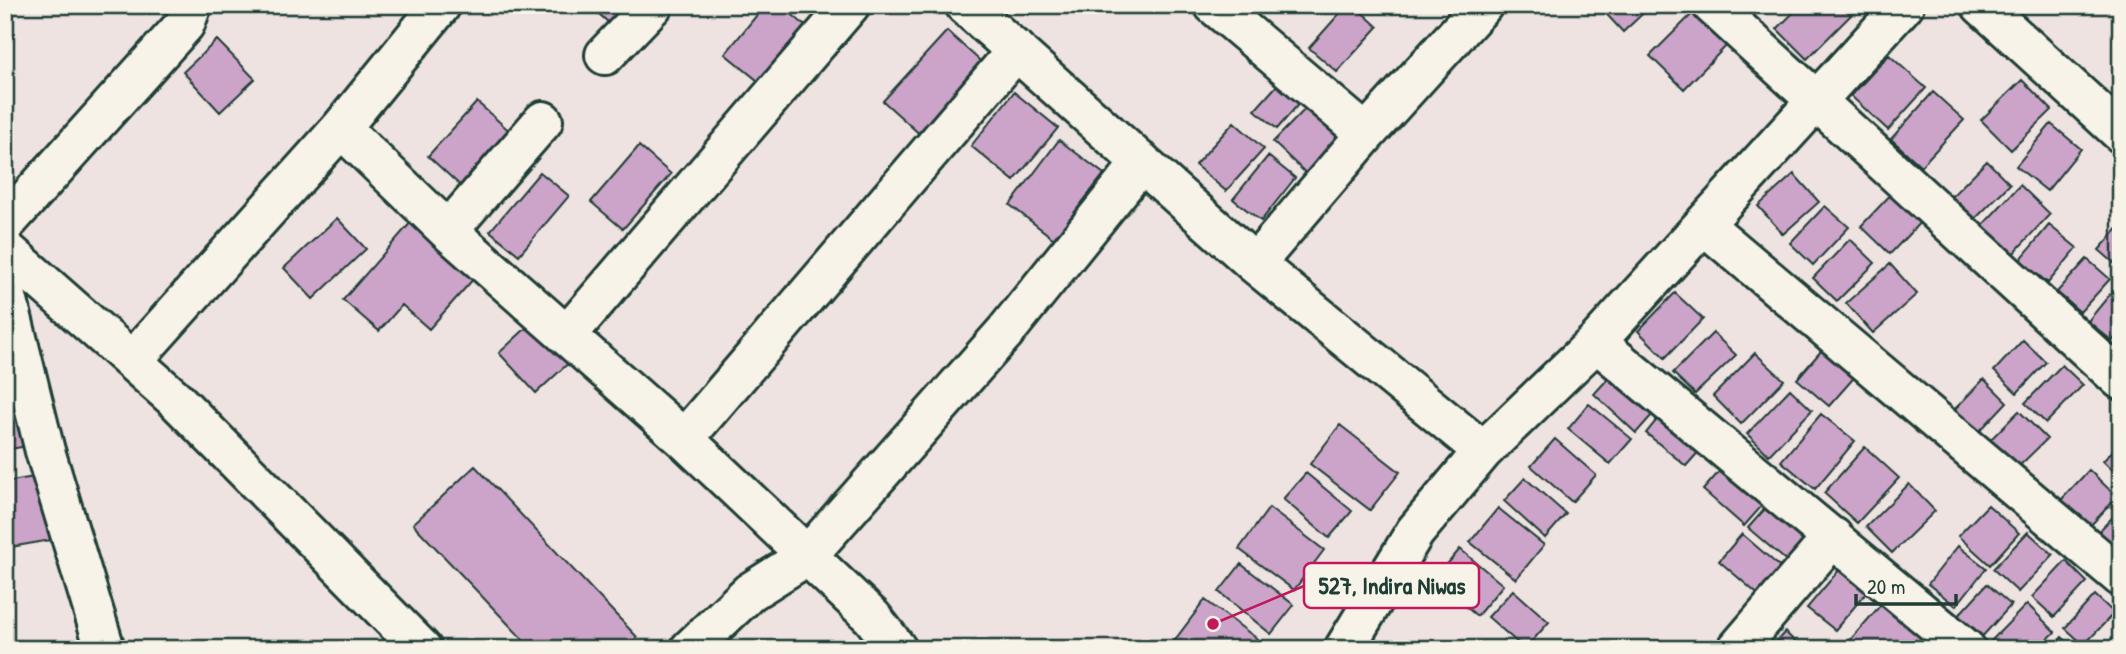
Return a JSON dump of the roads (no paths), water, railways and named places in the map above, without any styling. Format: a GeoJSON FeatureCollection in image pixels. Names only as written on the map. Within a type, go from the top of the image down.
{"type":"FeatureCollection","features":[{"type":"Feature","properties":{"kind":"street"},"geometry":{"type":"LineString","coordinates":[[5,223],[185,23],[192,5]]}},
{"type":"Feature","properties":{"kind":"street"},"geometry":{"type":"LineString","coordinates":[[132,361],[341,128],[441,5]]}},
{"type":"Feature","properties":{"kind":"street"},"geometry":{"type":"LineString","coordinates":[[605,55],[653,5]]}},
{"type":"Feature","properties":{"kind":"street"},"geometry":{"type":"LineString","coordinates":[[567,335],[850,5]]}},
{"type":"Feature","properties":{"kind":"street"},"geometry":{"type":"LineString","coordinates":[[965,5],[1255,264],[1483,451]]}},
{"type":"Feature","properties":{"kind":"street"},"geometry":{"type":"LineString","coordinates":[[1214,5],[1366,134]]}},
{"type":"Feature","properties":{"kind":"street"},"geometry":{"type":"LineString","coordinates":[[1712,5],[2121,380]]}},
{"type":"Feature","properties":{"kind":"street"},"geometry":{"type":"LineString","coordinates":[[1344,649],[1415,532],[1483,451],[1596,342],[1904,5]]}},
{"type":"Feature","properties":{"kind":"street"},"geometry":{"type":"LineString","coordinates":[[1981,5],[2121,133]]}},
{"type":"Feature","properties":{"kind":"street"},"geometry":{"type":"LineString","coordinates":[[1255,264],[1469,10]]}},
{"type":"Feature","properties":{"kind":"street"},"geometry":{"type":"LineString","coordinates":[[684,439],[1017,50]]}},
{"type":"Feature","properties":{"kind":"street"},"geometry":{"type":"LineString","coordinates":[[448,231],[543,121]]}},
{"type":"Feature","properties":{"kind":"street"},"geometry":{"type":"LineString","coordinates":[[341,128],[448,231],[684,439],[872,617],[897,649]]}},
{"type":"Feature","properties":{"kind":"street"},"geometry":{"type":"LineString","coordinates":[[690,649],[750,592],[807,556],[1006,331],[1142,162]]}},
{"type":"Feature","properties":{"kind":"street"},"geometry":{"type":"LineString","coordinates":[[1704,225],[2121,577]]}},
{"type":"Feature","properties":{"kind":"street"},"geometry":{"type":"LineString","coordinates":[[5,249],[175,399],[422,649]]}},
{"type":"Feature","properties":{"kind":"street"},"geometry":{"type":"LineString","coordinates":[[5,289],[45,451],[105,649]]}},
{"type":"Feature","properties":{"kind":"street"},"geometry":{"type":"LineString","coordinates":[[1596,342],[1966,649]]}},
{"type":"Feature","properties":{"kind":"street"},"geometry":{"type":"LineString","coordinates":[[1737,649],[1833,537]]}},
{"type":"Feature","properties":{"kind":"place","name":"527, Indira Niwas"},"geometry":{"type":"Point","coordinates":[1213,624]}}]}
